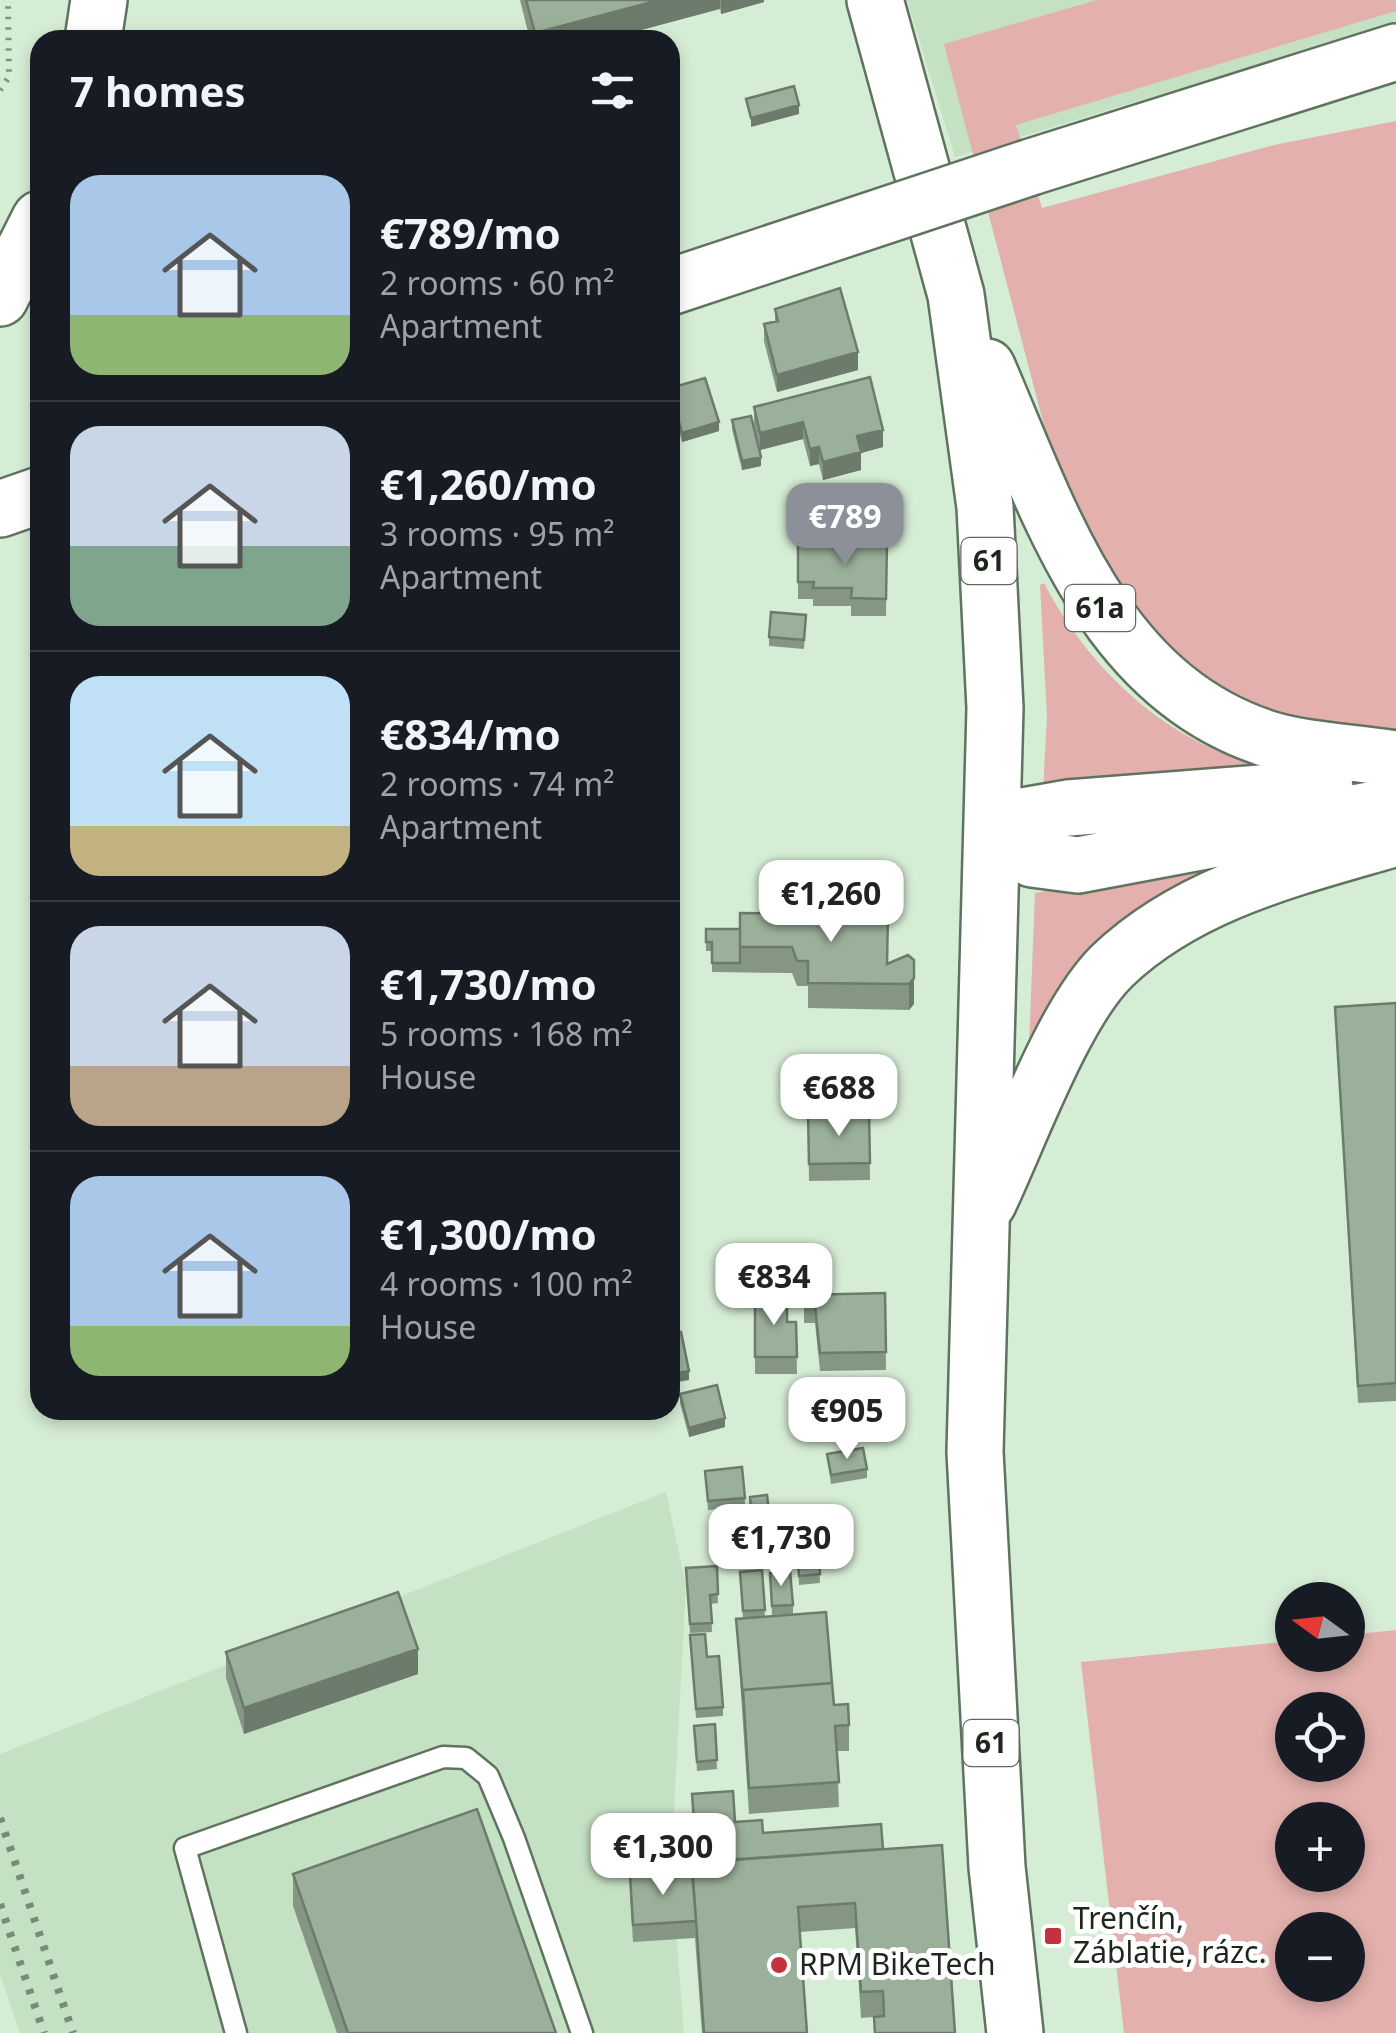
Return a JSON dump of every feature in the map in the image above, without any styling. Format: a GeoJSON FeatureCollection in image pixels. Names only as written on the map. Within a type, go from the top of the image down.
{"type":"FeatureCollection","features":[{"type":"Feature","properties":{"kind":"main road"},"geometry":{"type":"LineString","coordinates":[[94,30],[99,0]]}},
{"type":"Feature","properties":{"kind":"main road","name":"61"},"geometry":{"type":"LineString","coordinates":[[875,0],[956,295],[978,431],[987,539],[995,708],[975,1452],[997,1867],[1015,2033]]}},
{"type":"Feature","properties":{"kind":"main road"},"geometry":{"type":"LineString","coordinates":[[680,284],[1031,167],[1395,53]]}},
{"type":"Feature","properties":{"kind":"main road"},"geometry":{"type":"LineString","coordinates":[[0,298],[30,238]]}},
{"type":"Feature","properties":{"kind":"main road","name":"61a"},"geometry":{"type":"LineString","coordinates":[[956,295],[1068,556],[1099,608],[1146,664],[1213,713],[1268,739],[1396,759]]}},
{"type":"Feature","properties":{"kind":"main road"},"geometry":{"type":"LineString","coordinates":[[0,508],[30,498]]}},
{"type":"Feature","properties":{"kind":"main road"},"geometry":{"type":"LineString","coordinates":[[992,829],[1028,815],[1068,808],[1396,785]]}},
{"type":"Feature","properties":{"kind":"main road"},"geometry":{"type":"LineString","coordinates":[[992,829],[1032,859],[1078,865],[1396,805]]}},
{"type":"Feature","properties":{"kind":"main road"},"geometry":{"type":"LineString","coordinates":[[979,1224],[1064,1036],[1110,968],[1165,925],[1220,895],[1280,872],[1396,838]]}},
{"type":"Feature","properties":{"kind":"lane"},"geometry":{"type":"LineString","coordinates":[[236,2033],[185,1848],[443,1757],[466,1758],[488,1776],[514,1838],[582,2033]]}},
{"type":"Feature","properties":{"kind":"path"},"geometry":{"type":"LineString","coordinates":[[0,90],[9,77],[8,0]]}},
{"type":"Feature","properties":{"kind":"shaded area"},"geometry":{"type":"Polygon","coordinates":[[[907,0],[1396,0],[1396,22],[955,157],[907,0]]]}},
{"type":"Feature","properties":{"kind":"shaded area"},"geometry":{"type":"Polygon","coordinates":[[[1097,0],[1396,0],[1396,11],[1016,125],[1042,208],[1274,145],[1396,121],[1396,730],[1350,730],[1261,713],[1195,675],[1110,584],[1052,456],[944,44],[1097,0]]]}},
{"type":"Feature","properties":{"kind":"shaded area"},"geometry":{"type":"Polygon","coordinates":[[[1044,583],[1083,644],[1134,698],[1194,740],[1262,766],[1043,789],[1047,717],[1040,585],[1044,583]]]}},
{"type":"Feature","properties":{"kind":"shaded area"},"geometry":{"type":"Polygon","coordinates":[[[1237,856],[1029,1045],[1035,893],[1237,856]]]}},
{"type":"Feature","properties":{"kind":"shaded area"},"geometry":{"type":"Polygon","coordinates":[[[666,1492],[686,1585],[671,1868],[684,2033],[20,2033],[0,1975],[0,1754],[666,1492]]]}},
{"type":"Feature","properties":{"kind":"shaded area"},"geometry":{"type":"Polygon","coordinates":[[[1396,1630],[1396,2033],[1124,2033],[1081,1662],[1275,1643],[1275,1672],[1365,1672],[1365,1633],[1396,1630]]]}},
{"type":"Feature","properties":{"kind":"building"},"geometry":{"type":"Polygon","coordinates":[[[526,0],[659,0],[546,30],[534,30],[526,0]]]}},
{"type":"Feature","properties":{"kind":"building"},"geometry":{"type":"Polygon","coordinates":[[[794,86],[799,105],[751,118],[746,99],[794,86]]]}},
{"type":"Feature","properties":{"kind":"building"},"geometry":{"type":"Polygon","coordinates":[[[840,288],[858,352],[777,375],[764,324],[778,321],[775,309],[840,288]]]}},
{"type":"Feature","properties":{"kind":"building"},"geometry":{"type":"Polygon","coordinates":[[[870,377],[883,430],[857,436],[861,452],[823,462],[819,447],[810,449],[803,422],[760,433],[754,407],[870,377]]]}},
{"type":"Feature","properties":{"kind":"building"},"geometry":{"type":"Polygon","coordinates":[[[705,378],[719,422],[682,433],[680,385],[705,378]]]}},
{"type":"Feature","properties":{"kind":"building"},"geometry":{"type":"Polygon","coordinates":[[[751,416],[761,457],[742,461],[732,420],[751,416]]]}},
{"type":"Feature","properties":{"kind":"building"},"geometry":{"type":"Polygon","coordinates":[[[798,543],[887,544],[886,599],[851,598],[852,588],[813,588],[814,582],[798,582],[798,543]]]}},
{"type":"Feature","properties":{"kind":"building"},"geometry":{"type":"Polygon","coordinates":[[[771,612],[806,615],[804,640],[769,637],[771,612]]]}},
{"type":"Feature","properties":{"kind":"building"},"geometry":{"type":"Polygon","coordinates":[[[740,913],[888,914],[887,964],[908,955],[914,960],[914,978],[909,984],[808,983],[808,961],[797,961],[792,947],[740,947],[740,913]]]}},
{"type":"Feature","properties":{"kind":"building"},"geometry":{"type":"Polygon","coordinates":[[[706,929],[740,929],[740,963],[712,963],[712,942],[706,942],[706,929]]]}},
{"type":"Feature","properties":{"kind":"building"},"geometry":{"type":"Polygon","coordinates":[[[1396,1003],[1396,1383],[1358,1386],[1335,1007],[1396,1003]]]}},
{"type":"Feature","properties":{"kind":"building"},"geometry":{"type":"Polygon","coordinates":[[[869,1113],[870,1163],[809,1164],[808,1114],[869,1113]]]}},
{"type":"Feature","properties":{"kind":"building"},"geometry":{"type":"Polygon","coordinates":[[[885,1293],[886,1352],[820,1353],[815,1306],[804,1306],[804,1295],[885,1293]]]}},
{"type":"Feature","properties":{"kind":"building"},"geometry":{"type":"Polygon","coordinates":[[[755,1294],[787,1294],[787,1322],[796,1322],[797,1357],[755,1357],[755,1294]]]}},
{"type":"Feature","properties":{"kind":"building"},"geometry":{"type":"Polygon","coordinates":[[[680,1332],[689,1371],[680,1373],[680,1332]]]}},
{"type":"Feature","properties":{"kind":"building"},"geometry":{"type":"Polygon","coordinates":[[[717,1385],[725,1418],[689,1428],[680,1394],[717,1385]]]}},
{"type":"Feature","properties":{"kind":"building"},"geometry":{"type":"Polygon","coordinates":[[[863,1448],[867,1469],[831,1475],[827,1454],[863,1448]]]}},
{"type":"Feature","properties":{"kind":"building"},"geometry":{"type":"Polygon","coordinates":[[[742,1467],[745,1498],[708,1501],[705,1471],[742,1467]]]}},
{"type":"Feature","properties":{"kind":"building"},"geometry":{"type":"Polygon","coordinates":[[[767,1495],[770,1519],[752,1521],[750,1497],[767,1495]]]}},
{"type":"Feature","properties":{"kind":"building"},"geometry":{"type":"Polygon","coordinates":[[[819,1560],[820,1574],[799,1576],[798,1562],[819,1560]]]}},
{"type":"Feature","properties":{"kind":"building"},"geometry":{"type":"Polygon","coordinates":[[[717,1566],[718,1594],[710,1595],[712,1623],[690,1624],[686,1568],[717,1566]]]}},
{"type":"Feature","properties":{"kind":"building"},"geometry":{"type":"Polygon","coordinates":[[[762,1570],[765,1610],[743,1611],[740,1572],[762,1570]]]}},
{"type":"Feature","properties":{"kind":"building"},"geometry":{"type":"Polygon","coordinates":[[[790,1571],[793,1605],[772,1606],[770,1573],[790,1571]]]}},
{"type":"Feature","properties":{"kind":"building"},"geometry":{"type":"Polygon","coordinates":[[[398,1592],[418,1649],[244,1708],[226,1652],[398,1592]]]}},
{"type":"Feature","properties":{"kind":"building"},"geometry":{"type":"Polygon","coordinates":[[[826,1612],[832,1683],[743,1690],[743,1698],[736,1619],[826,1612]]]}},
{"type":"Feature","properties":{"kind":"building"},"geometry":{"type":"Polygon","coordinates":[[[705,1634],[707,1657],[719,1656],[723,1707],[696,1709],[690,1635],[705,1634]]]}},
{"type":"Feature","properties":{"kind":"building"},"geometry":{"type":"Polygon","coordinates":[[[832,1683],[834,1705],[848,1704],[849,1725],[835,1726],[839,1782],[749,1788],[743,1690],[832,1683]]]}},
{"type":"Feature","properties":{"kind":"building"},"geometry":{"type":"Polygon","coordinates":[[[715,1724],[717,1760],[697,1762],[694,1726],[715,1724]]]}},
{"type":"Feature","properties":{"kind":"building"},"geometry":{"type":"Polygon","coordinates":[[[733,1791],[735,1822],[762,1820],[763,1833],[881,1824],[883,1849],[697,1862],[692,1794],[733,1791]]]}},
{"type":"Feature","properties":{"kind":"building"},"geometry":{"type":"Polygon","coordinates":[[[477,1809],[556,2033],[348,2033],[293,1874],[477,1809]]]}},
{"type":"Feature","properties":{"kind":"building"},"geometry":{"type":"Polygon","coordinates":[[[942,1845],[955,2033],[875,2033],[874,2017],[884,2016],[883,1991],[861,1992],[855,1903],[798,1907],[807,2033],[704,2033],[692,1863],[942,1845]]]}},
{"type":"Feature","properties":{"kind":"building"},"geometry":{"type":"Polygon","coordinates":[[[692,1871],[696,1921],[633,1925],[630,1875],[692,1871]]]}},
{"type":"Feature","properties":{"kind":"railway"},"geometry":{"type":"LineString","coordinates":[[0,1818],[73,2033]]}},
{"type":"Feature","properties":{"kind":"railway"},"geometry":{"type":"LineString","coordinates":[[0,1904],[44,2033]]}},
{"type":"Feature","properties":{"kind":"place","name":"Trenčín, Záblatie, rázc."},"geometry":{"type":"Point","coordinates":[1053,1936]}},
{"type":"Feature","properties":{"kind":"place","name":"RPM BikeTech"},"geometry":{"type":"Point","coordinates":[779,1965]}}]}
